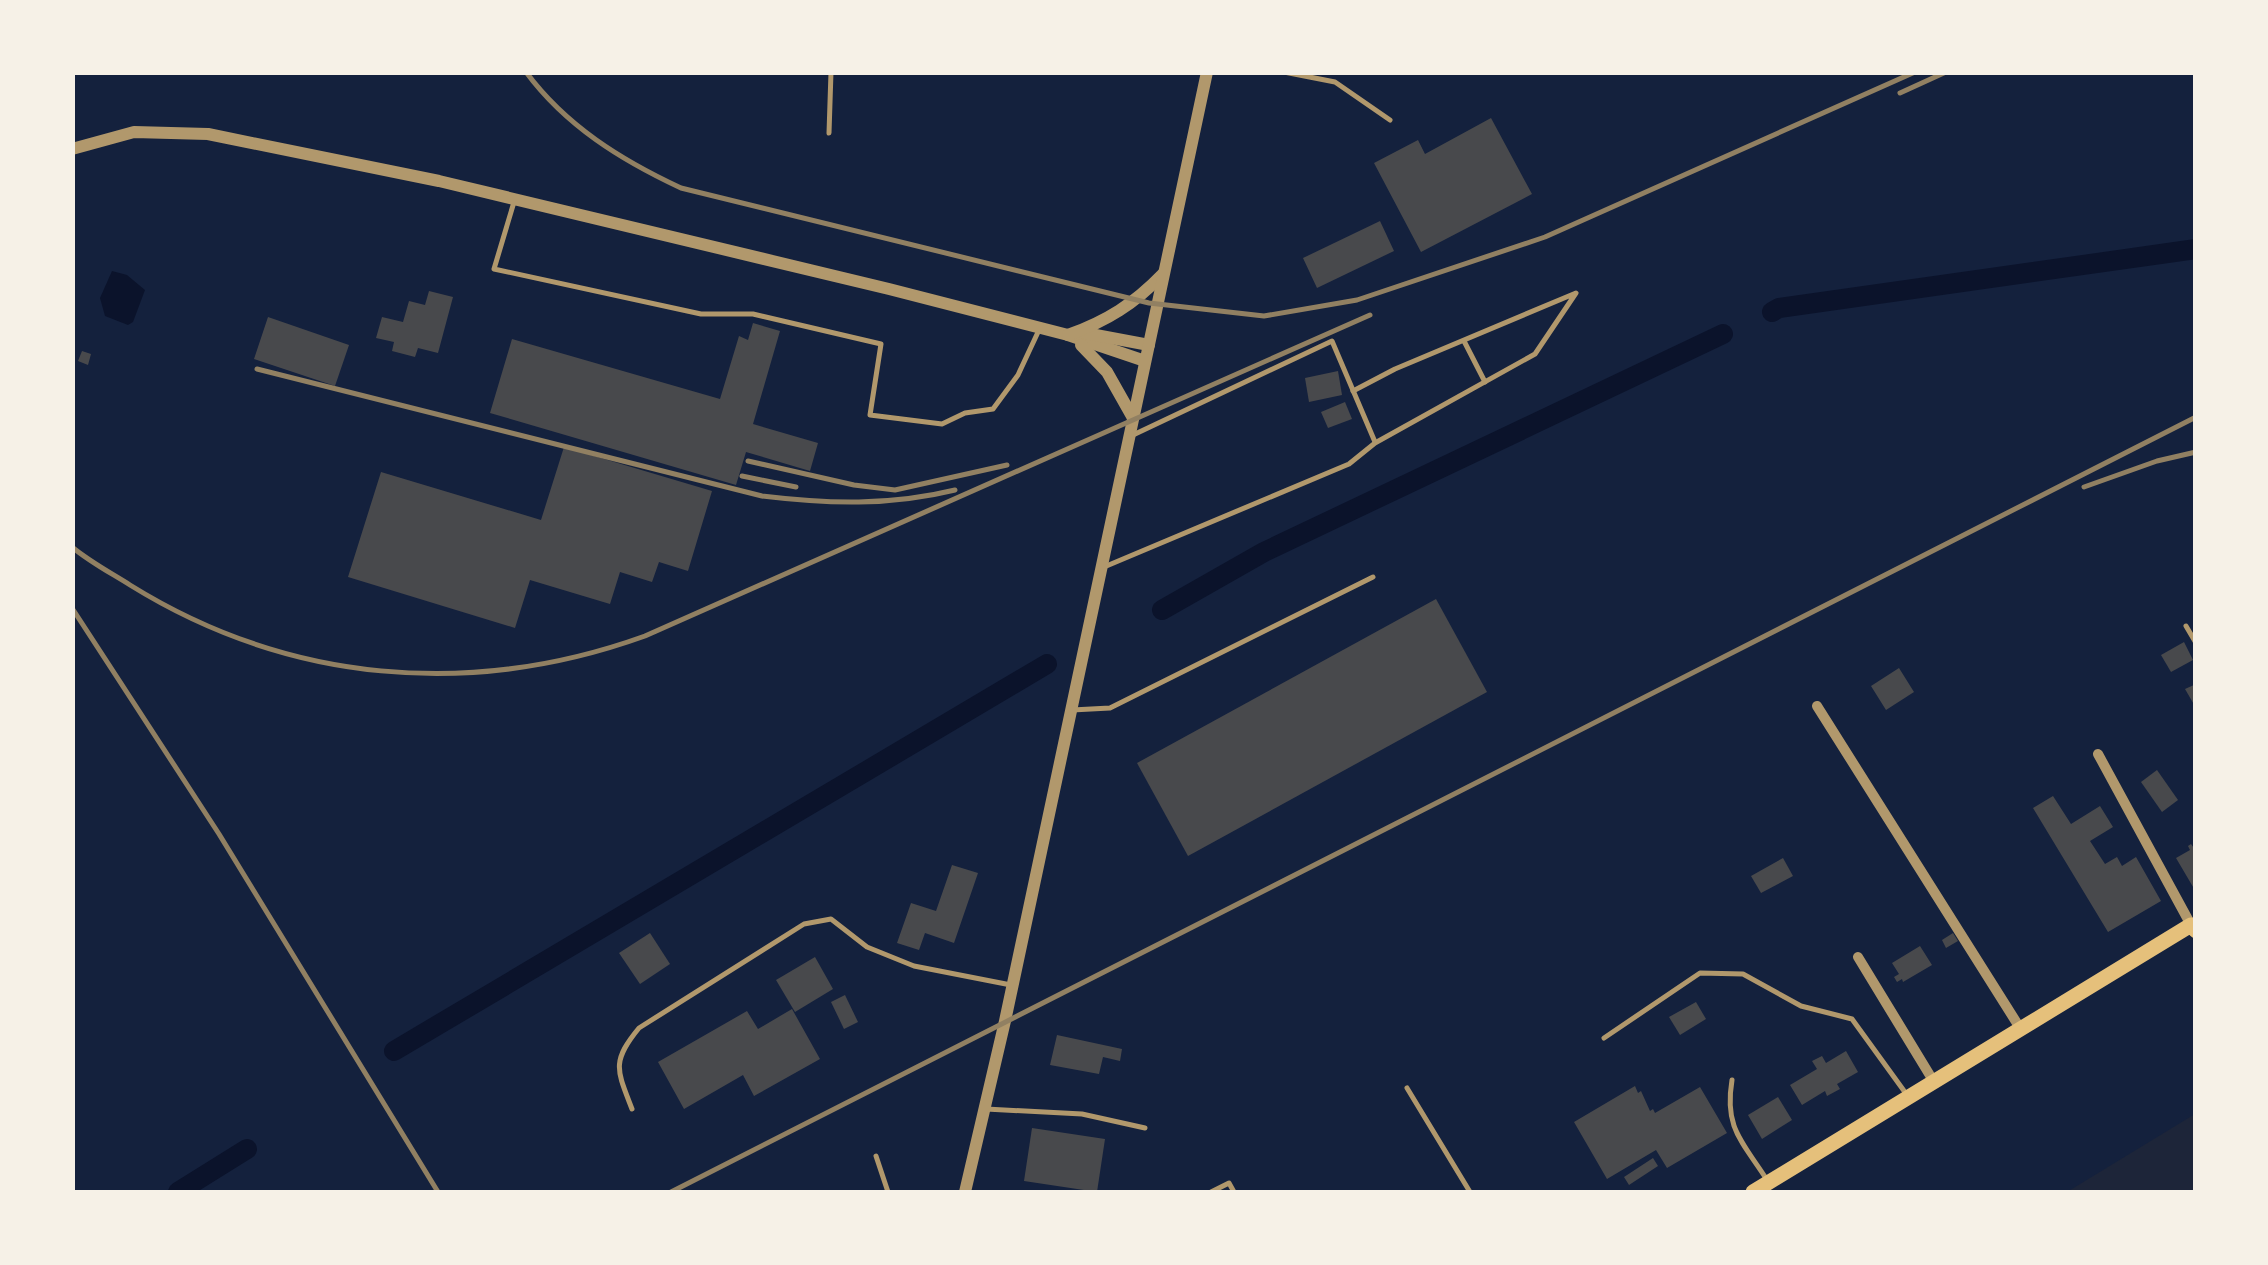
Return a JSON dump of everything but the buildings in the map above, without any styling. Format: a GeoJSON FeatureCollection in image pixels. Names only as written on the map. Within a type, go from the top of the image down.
{"type":"FeatureCollection","features":[{"type":"Feature","properties":{"kind":"main road"},"geometry":{"type":"LineString","coordinates":[[1753,1192],[2194,926]]}},
{"type":"Feature","properties":{"kind":"street"},"geometry":{"type":"LineString","coordinates":[[965,1192],[1208,72]]}},
{"type":"Feature","properties":{"kind":"street"},"geometry":{"type":"LineString","coordinates":[[72,149],[134,132],[208,134],[515,200],[1068,334],[1145,361]]}},
{"type":"Feature","properties":{"kind":"street"},"geometry":{"type":"LineString","coordinates":[[1068,334],[1102,323],[1126,309],[1165,272]]}},
{"type":"Feature","properties":{"kind":"street"},"geometry":{"type":"LineString","coordinates":[[1068,334],[1092,332],[1149,345]]}},
{"type":"Feature","properties":{"kind":"street"},"geometry":{"type":"LineString","coordinates":[[1068,334],[1107,372],[1134,420]]}},
{"type":"Feature","properties":{"kind":"street"},"geometry":{"type":"LineString","coordinates":[[1817,706],[2020,1028]]}},
{"type":"Feature","properties":{"kind":"street"},"geometry":{"type":"LineString","coordinates":[[2098,754],[2194,926]]}},
{"type":"Feature","properties":{"kind":"street"},"geometry":{"type":"LineString","coordinates":[[1858,958],[1934,1082]]}},
{"type":"Feature","properties":{"kind":"lane"},"geometry":{"type":"LineString","coordinates":[[828,134],[831,72]]}},
{"type":"Feature","properties":{"kind":"lane"},"geometry":{"type":"LineString","coordinates":[[1284,72],[1334,82],[1390,120]]}},
{"type":"Feature","properties":{"kind":"lane"},"geometry":{"type":"LineString","coordinates":[[515,200],[494,269],[701,314],[753,314],[881,344],[870,415],[942,424],[965,413],[993,409],[1018,375],[1040,328]]}},
{"type":"Feature","properties":{"kind":"lane"},"geometry":{"type":"LineString","coordinates":[[1102,568],[1349,464],[1375,444],[1535,354],[1576,294],[1353,391]]}},
{"type":"Feature","properties":{"kind":"lane"},"geometry":{"type":"LineString","coordinates":[[1464,340],[1485,382]]}},
{"type":"Feature","properties":{"kind":"lane"},"geometry":{"type":"LineString","coordinates":[[1130,436],[1332,341],[1375,444]]}},
{"type":"Feature","properties":{"kind":"lane"},"geometry":{"type":"LineString","coordinates":[[1069,711],[1110,708],[1373,576]]}},
{"type":"Feature","properties":{"kind":"lane"},"geometry":{"type":"LineString","coordinates":[[2186,626],[2196,643]]}},
{"type":"Feature","properties":{"kind":"lane"},"geometry":{"type":"LineString","coordinates":[[632,1109],[620,1076],[620,1051],[638,1028],[804,924],[832,919],[867,947],[914,966],[1011,985]]}},
{"type":"Feature","properties":{"kind":"lane"},"geometry":{"type":"LineString","coordinates":[[1604,1038],[1700,972],[1744,974],[1802,1006],[1852,1019],[1908,1098]]}},
{"type":"Feature","properties":{"kind":"lane"},"geometry":{"type":"LineString","coordinates":[[1732,1080],[1728,1106],[1733,1127],[1769,1183]]}},
{"type":"Feature","properties":{"kind":"lane"},"geometry":{"type":"LineString","coordinates":[[1408,1088],[1470,1192]]}},
{"type":"Feature","properties":{"kind":"lane"},"geometry":{"type":"LineString","coordinates":[[982,1109],[1082,1114],[1145,1128]]}},
{"type":"Feature","properties":{"kind":"lane"},"geometry":{"type":"LineString","coordinates":[[876,1156],[888,1192]]}},
{"type":"Feature","properties":{"kind":"lane"},"geometry":{"type":"LineString","coordinates":[[1210,1192],[1229,1183],[1234,1192]]}},
{"type":"Feature","properties":{"kind":"shaded area"},"geometry":{"type":"Polygon","coordinates":[[[112,271],[127,275],[145,290],[133,322],[128,325],[105,316],[100,298],[112,271]]]}},
{"type":"Feature","properties":{"kind":"shaded area"},"geometry":{"type":"Polygon","coordinates":[[[2195,1114],[2195,1192],[2067,1192],[2195,1114]]]}},
{"type":"Feature","properties":{"kind":"waterway"},"geometry":{"type":"LineString","coordinates":[[1772,312],[2196,249]]}},
{"type":"Feature","properties":{"kind":"waterway"},"geometry":{"type":"LineString","coordinates":[[1162,610],[1264,552],[1723,334]]}},
{"type":"Feature","properties":{"kind":"waterway"},"geometry":{"type":"LineString","coordinates":[[394,1051],[1047,664]]}},
{"type":"Feature","properties":{"kind":"waterway"},"geometry":{"type":"LineString","coordinates":[[178,1192],[247,1149]]}},
{"type":"Feature","properties":{"kind":"railway"},"geometry":{"type":"LineString","coordinates":[[526,72],[559,109],[596,140],[681,188],[1149,303],[1264,316],[1357,300],[1545,237],[1915,72]]}},
{"type":"Feature","properties":{"kind":"railway"},"geometry":{"type":"LineString","coordinates":[[1900,93],[1946,72]]}},
{"type":"Feature","properties":{"kind":"railway"},"geometry":{"type":"LineString","coordinates":[[72,547],[190,618],[253,643],[316,661],[381,671],[447,673],[513,668],[579,656],[645,636],[1370,315]]}},
{"type":"Feature","properties":{"kind":"railway"},"geometry":{"type":"LineString","coordinates":[[257,369],[762,496],[859,502],[955,490]]}},
{"type":"Feature","properties":{"kind":"railway"},"geometry":{"type":"LineString","coordinates":[[671,1192],[2196,417]]}},
{"type":"Feature","properties":{"kind":"railway"},"geometry":{"type":"LineString","coordinates":[[2084,487],[2157,461],[2196,452]]}},
{"type":"Feature","properties":{"kind":"railway"},"geometry":{"type":"LineString","coordinates":[[748,461],[854,485],[895,490],[1007,465]]}},
{"type":"Feature","properties":{"kind":"railway"},"geometry":{"type":"LineString","coordinates":[[742,476],[796,487]]}},
{"type":"Feature","properties":{"kind":"railway"},"geometry":{"type":"LineString","coordinates":[[72,608],[219,834],[438,1192]]}}]}
